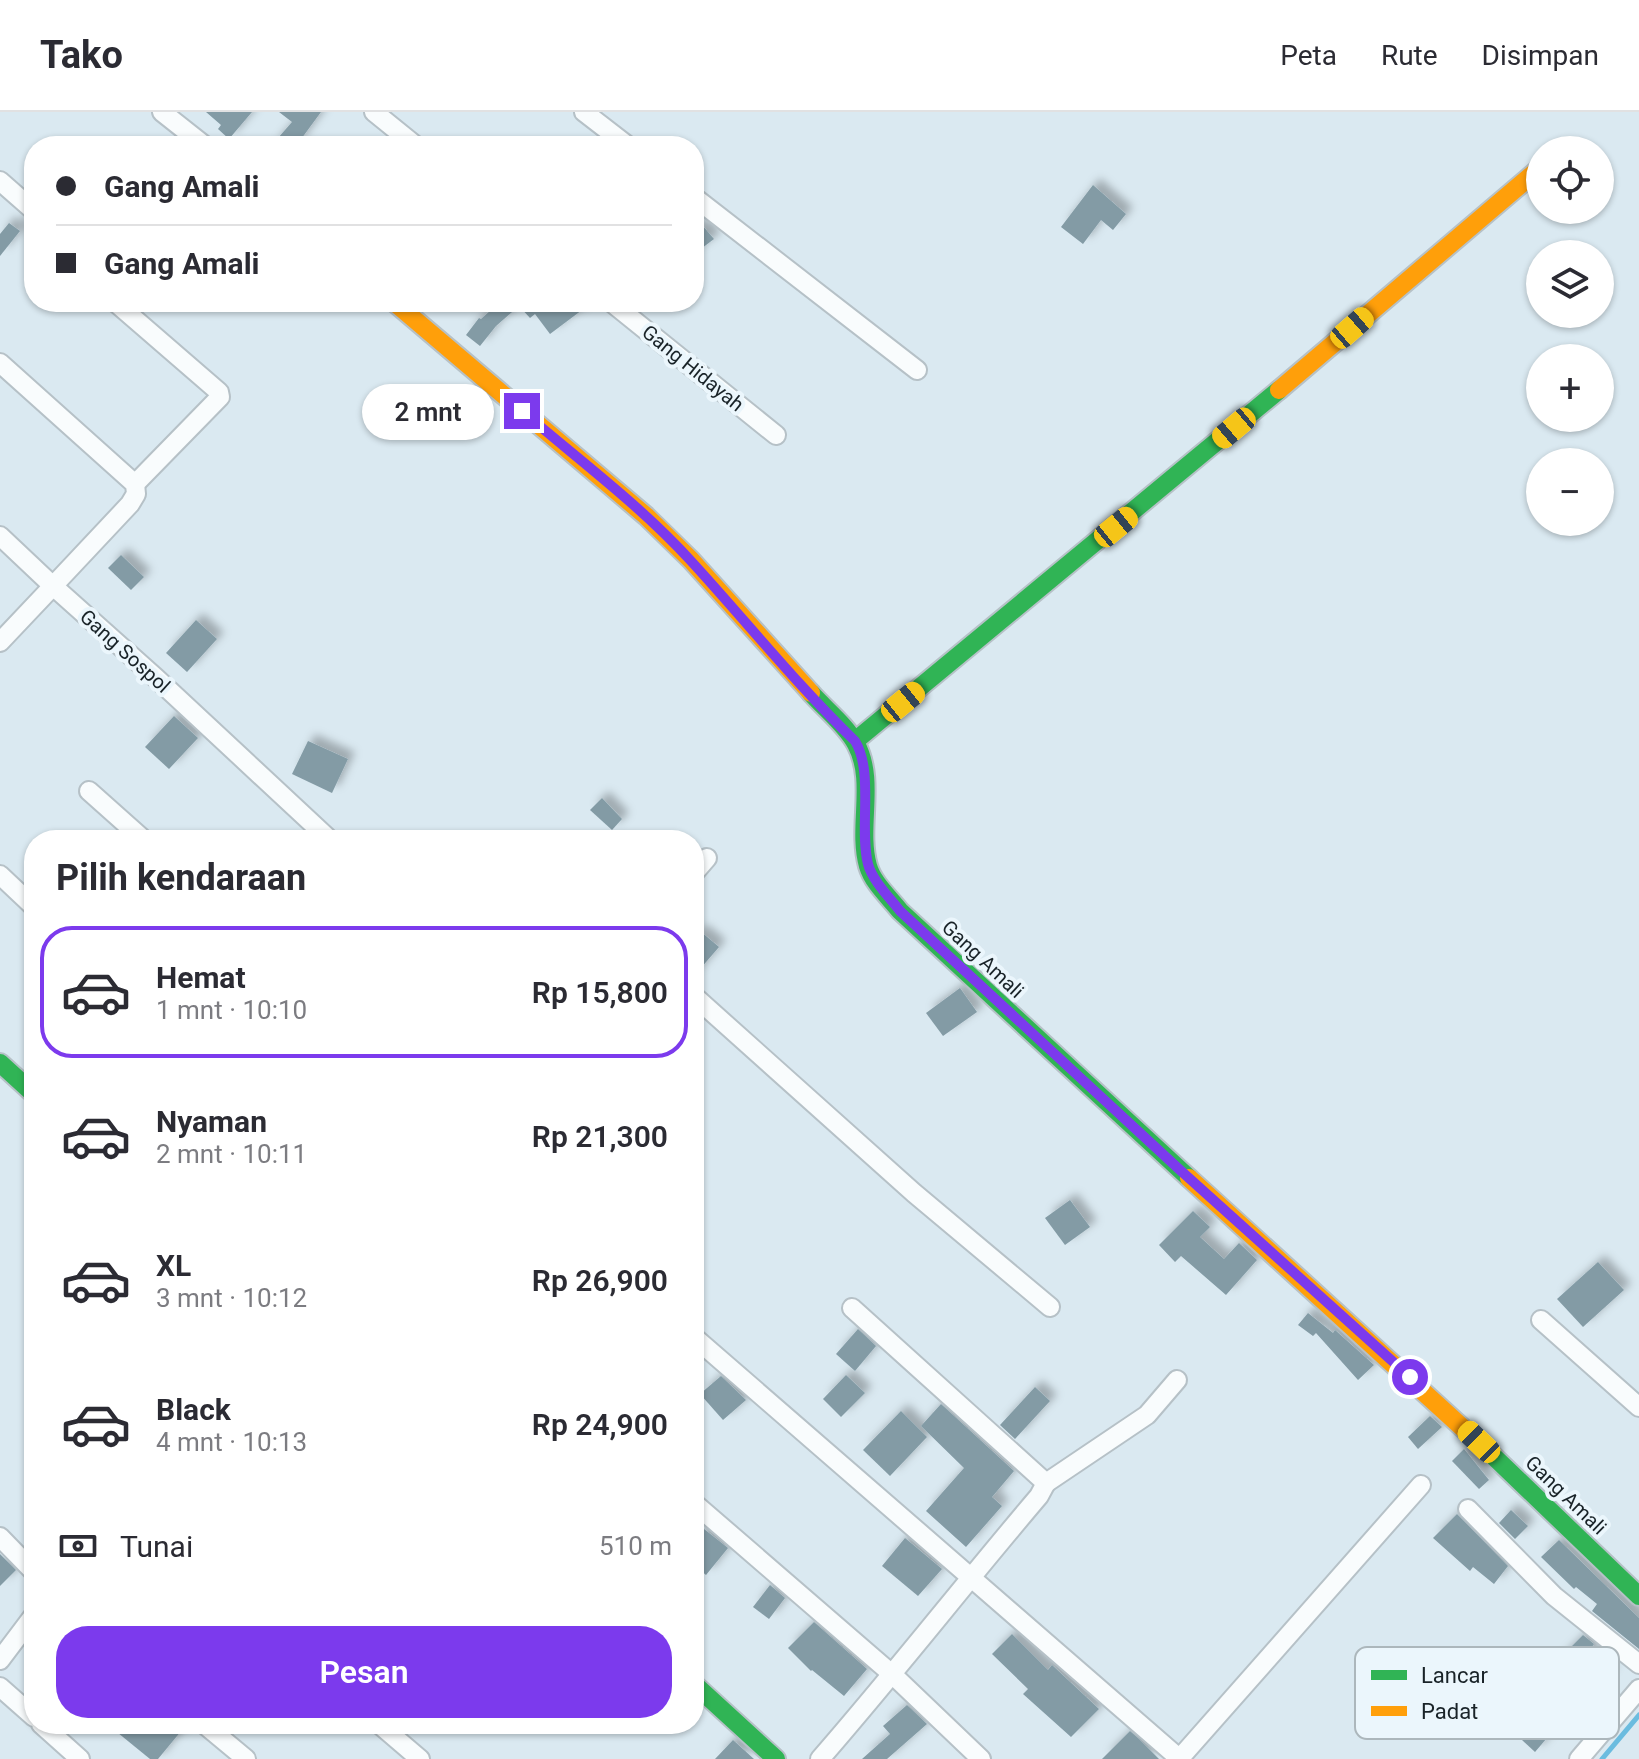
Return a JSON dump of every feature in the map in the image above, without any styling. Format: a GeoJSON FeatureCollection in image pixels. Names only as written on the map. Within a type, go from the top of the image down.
{"type":"FeatureCollection","features":[{"type":"Feature","properties":{"kind":"street"},"geometry":{"type":"LineString","coordinates":[[162,112],[192,136]]}},
{"type":"Feature","properties":{"kind":"street"},"geometry":{"type":"LineString","coordinates":[[374,112],[404,136]]}},
{"type":"Feature","properties":{"kind":"street"},"geometry":{"type":"LineString","coordinates":[[584,112],[615,136]]}},
{"type":"Feature","properties":{"kind":"street"},"geometry":{"type":"LineString","coordinates":[[406,312],[646,516],[691,560],[855,741],[1187,468],[1526,180]]}},
{"type":"Feature","properties":{"kind":"street"},"geometry":{"type":"LineString","coordinates":[[0,181],[24,202]]}},
{"type":"Feature","properties":{"kind":"street"},"geometry":{"type":"LineString","coordinates":[[704,205],[917,370]]}},
{"type":"Feature","properties":{"kind":"street"},"geometry":{"type":"LineString","coordinates":[[127,312],[219,392],[220,397],[135,484]]}},
{"type":"Feature","properties":{"kind":"street","name":"Gang Hidayah"},"geometry":{"type":"LineString","coordinates":[[623,312],[776,435]]}},
{"type":"Feature","properties":{"kind":"street"},"geometry":{"type":"LineString","coordinates":[[0,363],[135,484],[136,494],[0,642]]}},
{"type":"Feature","properties":{"kind":"street","name":"Gang Sospol"},"geometry":{"type":"LineString","coordinates":[[0,536],[319,830]]}},
{"type":"Feature","properties":{"kind":"street","name":"Gang Amali"},"geometry":{"type":"LineString","coordinates":[[855,741],[862,752],[864,827],[869,868],[900,911],[1433,1398],[1639,1596]]}},
{"type":"Feature","properties":{"kind":"street"},"geometry":{"type":"LineString","coordinates":[[89,791],[133,830]]}},
{"type":"Feature","properties":{"kind":"street"},"geometry":{"type":"LineString","coordinates":[[704,861],[707,858]]}},
{"type":"Feature","properties":{"kind":"street"},"geometry":{"type":"LineString","coordinates":[[0,875],[24,898]]}},
{"type":"Feature","properties":{"kind":"street"},"geometry":{"type":"LineString","coordinates":[[704,1005],[914,1193],[1050,1307]]}},
{"type":"Feature","properties":{"kind":"street"},"geometry":{"type":"LineString","coordinates":[[0,1063],[24,1085]]}},
{"type":"Feature","properties":{"kind":"street"},"geometry":{"type":"LineString","coordinates":[[852,1308],[1046,1483]]}},
{"type":"Feature","properties":{"kind":"street"},"geometry":{"type":"LineString","coordinates":[[1541,1320],[1639,1407]]}},
{"type":"Feature","properties":{"kind":"street"},"geometry":{"type":"LineString","coordinates":[[704,1346],[1180,1759],[1421,1485]]}},
{"type":"Feature","properties":{"kind":"street"},"geometry":{"type":"LineString","coordinates":[[820,1759],[893,1675],[969,1578],[1039,1496],[1046,1483],[1147,1415],[1177,1380]]}},
{"type":"Feature","properties":{"kind":"street"},"geometry":{"type":"LineString","coordinates":[[1468,1509],[1554,1596],[1618,1647]]}},
{"type":"Feature","properties":{"kind":"street"},"geometry":{"type":"LineString","coordinates":[[704,1512],[893,1675],[981,1759]]}},
{"type":"Feature","properties":{"kind":"street"},"geometry":{"type":"LineString","coordinates":[[0,1537],[24,1562]]}},
{"type":"Feature","properties":{"kind":"street"},"geometry":{"type":"LineString","coordinates":[[0,1660],[24,1628]]}},
{"type":"Feature","properties":{"kind":"street"},"geometry":{"type":"LineString","coordinates":[[1619,1648],[1639,1664]]}},
{"type":"Feature","properties":{"kind":"street"},"geometry":{"type":"LineString","coordinates":[[0,1687],[24,1708]]}},
{"type":"Feature","properties":{"kind":"street"},"geometry":{"type":"LineString","coordinates":[[1619,1712],[1639,1689]]}},
{"type":"Feature","properties":{"kind":"street"},"geometry":{"type":"LineString","coordinates":[[704,1693],[776,1759]]}},
{"type":"Feature","properties":{"kind":"street"},"geometry":{"type":"LineString","coordinates":[[52,1734],[80,1759]]}},
{"type":"Feature","properties":{"kind":"street"},"geometry":{"type":"LineString","coordinates":[[216,1734],[246,1759]]}},
{"type":"Feature","properties":{"kind":"street"},"geometry":{"type":"LineString","coordinates":[[391,1734],[420,1759]]}},
{"type":"Feature","properties":{"kind":"street"},"geometry":{"type":"LineString","coordinates":[[1579,1759],[1596,1739]]}},
{"type":"Feature","properties":{"kind":"building"},"geometry":{"type":"Polygon","coordinates":[[[206,112],[252,112],[232,136],[226,136],[218,129],[221,125],[206,112]]]}},
{"type":"Feature","properties":{"kind":"building"},"geometry":{"type":"Polygon","coordinates":[[[279,112],[321,112],[303,136],[280,136],[292,122],[279,112]]]}},
{"type":"Feature","properties":{"kind":"building"},"geometry":{"type":"Polygon","coordinates":[[[1093,185],[1126,214],[1113,230],[1101,220],[1083,244],[1061,227],[1093,185]]]}},
{"type":"Feature","properties":{"kind":"building"},"geometry":{"type":"Polygon","coordinates":[[[9,223],[20,231],[0,256],[0,234],[9,223]]]}},
{"type":"Feature","properties":{"kind":"building"},"geometry":{"type":"Polygon","coordinates":[[[704,227],[714,239],[704,246],[704,227]]]}},
{"type":"Feature","properties":{"kind":"building"},"geometry":{"type":"Polygon","coordinates":[[[489,312],[512,312],[480,346],[466,335],[489,312]]]}},
{"type":"Feature","properties":{"kind":"building"},"geometry":{"type":"Polygon","coordinates":[[[524,312],[579,312],[550,334],[535,314],[530,318],[524,312]]]}},
{"type":"Feature","properties":{"kind":"building"},"geometry":{"type":"Polygon","coordinates":[[[121,555],[144,577],[131,590],[108,568],[121,555]]]}},
{"type":"Feature","properties":{"kind":"building"},"geometry":{"type":"Polygon","coordinates":[[[196,620],[217,639],[187,672],[166,653],[196,620]]]}},
{"type":"Feature","properties":{"kind":"building"},"geometry":{"type":"Polygon","coordinates":[[[174,716],[198,738],[169,769],[145,747],[174,716]]]}},
{"type":"Feature","properties":{"kind":"building"},"geometry":{"type":"Polygon","coordinates":[[[308,741],[348,759],[332,793],[292,774],[308,741]]]}},
{"type":"Feature","properties":{"kind":"building"},"geometry":{"type":"Polygon","coordinates":[[[602,798],[622,819],[612,830],[590,810],[602,798]]]}},
{"type":"Feature","properties":{"kind":"building"},"geometry":{"type":"Polygon","coordinates":[[[704,934],[719,947],[704,964],[704,934]]]}},
{"type":"Feature","properties":{"kind":"building"},"geometry":{"type":"Polygon","coordinates":[[[960,988],[977,1012],[943,1036],[926,1013],[960,988]]]}},
{"type":"Feature","properties":{"kind":"building"},"geometry":{"type":"Polygon","coordinates":[[[1070,1200],[1090,1227],[1065,1245],[1045,1218],[1070,1200]]]}},
{"type":"Feature","properties":{"kind":"building"},"geometry":{"type":"Polygon","coordinates":[[[1193,1211],[1210,1227],[1200,1237],[1224,1259],[1239,1243],[1257,1260],[1226,1295],[1181,1256],[1175,1262],[1159,1245],[1193,1211]]]}},
{"type":"Feature","properties":{"kind":"building"},"geometry":{"type":"Polygon","coordinates":[[[1598,1262],[1624,1290],[1583,1327],[1557,1299],[1598,1262]]]}},
{"type":"Feature","properties":{"kind":"building"},"geometry":{"type":"Polygon","coordinates":[[[1308,1313],[1333,1333],[1335,1330],[1374,1365],[1358,1380],[1316,1333],[1313,1336],[1298,1325],[1308,1313]]]}},
{"type":"Feature","properties":{"kind":"building"},"geometry":{"type":"Polygon","coordinates":[[[858,1329],[876,1346],[855,1371],[836,1354],[858,1329]]]}},
{"type":"Feature","properties":{"kind":"building"},"geometry":{"type":"Polygon","coordinates":[[[846,1375],[865,1393],[841,1417],[823,1399],[846,1375]]]}},
{"type":"Feature","properties":{"kind":"building"},"geometry":{"type":"Polygon","coordinates":[[[721,1376],[746,1400],[723,1420],[704,1399],[704,1391],[721,1376]]]}},
{"type":"Feature","properties":{"kind":"building"},"geometry":{"type":"Polygon","coordinates":[[[1035,1387],[1050,1401],[1015,1439],[1000,1425],[1035,1387]]]}},
{"type":"Feature","properties":{"kind":"building"},"geometry":{"type":"Polygon","coordinates":[[[941,1404],[1014,1471],[992,1497],[1002,1506],[966,1547],[926,1511],[964,1468],[921,1426],[941,1404]]]}},
{"type":"Feature","properties":{"kind":"building"},"geometry":{"type":"Polygon","coordinates":[[[901,1411],[927,1437],[890,1476],[863,1450],[901,1411]]]}},
{"type":"Feature","properties":{"kind":"building"},"geometry":{"type":"Polygon","coordinates":[[[1430,1416],[1442,1427],[1418,1449],[1408,1437],[1430,1416]]]}},
{"type":"Feature","properties":{"kind":"building"},"geometry":{"type":"Polygon","coordinates":[[[1464,1449],[1489,1480],[1479,1489],[1452,1461],[1464,1449]]]}},
{"type":"Feature","properties":{"kind":"building"},"geometry":{"type":"Polygon","coordinates":[[[1511,1510],[1528,1526],[1515,1539],[1499,1523],[1511,1510]]]}},
{"type":"Feature","properties":{"kind":"building"},"geometry":{"type":"Polygon","coordinates":[[[1457,1514],[1508,1566],[1494,1584],[1473,1567],[1470,1571],[1433,1538],[1457,1514]]]}},
{"type":"Feature","properties":{"kind":"building"},"geometry":{"type":"Polygon","coordinates":[[[704,1529],[728,1548],[706,1575],[704,1573],[704,1529]]]}},
{"type":"Feature","properties":{"kind":"building"},"geometry":{"type":"Polygon","coordinates":[[[905,1538],[942,1569],[918,1596],[882,1566],[905,1538]]]}},
{"type":"Feature","properties":{"kind":"building"},"geometry":{"type":"Polygon","coordinates":[[[1559,1540],[1639,1618],[1639,1649],[1592,1611],[1597,1604],[1576,1587],[1574,1589],[1541,1557],[1559,1540]]]}},
{"type":"Feature","properties":{"kind":"building"},"geometry":{"type":"Polygon","coordinates":[[[0,1554],[16,1570],[0,1586],[0,1554]]]}},
{"type":"Feature","properties":{"kind":"building"},"geometry":{"type":"Polygon","coordinates":[[[770,1585],[785,1598],[769,1619],[753,1607],[770,1585]]]}},
{"type":"Feature","properties":{"kind":"building"},"geometry":{"type":"Polygon","coordinates":[[[814,1622],[867,1669],[844,1696],[811,1671],[788,1648],[814,1622]]]}},
{"type":"Feature","properties":{"kind":"building"},"geometry":{"type":"Polygon","coordinates":[[[1012,1634],[1048,1670],[1052,1665],[1099,1709],[1071,1737],[1023,1694],[1028,1689],[992,1654],[1012,1634]]]}},
{"type":"Feature","properties":{"kind":"building"},"geometry":{"type":"Polygon","coordinates":[[[1583,1635],[1594,1644],[1592,1647],[1571,1647],[1583,1635]]]}},
{"type":"Feature","properties":{"kind":"building"},"geometry":{"type":"Polygon","coordinates":[[[907,1705],[927,1724],[887,1759],[862,1759],[890,1734],[883,1726],[907,1705]]]}},
{"type":"Feature","properties":{"kind":"building"},"geometry":{"type":"Polygon","coordinates":[[[1130,1731],[1139,1739],[1159,1759],[1102,1759],[1130,1731]]]}},
{"type":"Feature","properties":{"kind":"building"},"geometry":{"type":"Polygon","coordinates":[[[119,1734],[179,1734],[158,1759],[150,1759],[119,1734]]]}},
{"type":"Feature","properties":{"kind":"building"},"geometry":{"type":"Polygon","coordinates":[[[1521,1739],[1546,1739],[1535,1752],[1521,1739]]]}},
{"type":"Feature","properties":{"kind":"building"},"geometry":{"type":"Polygon","coordinates":[[[733,1740],[754,1759],[715,1759],[733,1740]]]}},
{"type":"Feature","properties":{"kind":"waterway"},"geometry":{"type":"LineString","coordinates":[[1619,1739],[1639,1715]]}},
{"type":"Feature","properties":{"kind":"waterway"},"geometry":{"type":"LineString","coordinates":[[1602,1759],[1619,1739]]}},
{"type":"Feature","properties":{"kind":"traffic: fast"},"geometry":{"type":"LineString","coordinates":[[855,741],[1279,390]]}},
{"type":"Feature","properties":{"kind":"traffic: fast"},"geometry":{"type":"LineString","coordinates":[[811,693],[847,730],[862,758],[866,789],[865,851],[870,872],[882,890],[900,911],[1189,1178]]}},
{"type":"Feature","properties":{"kind":"traffic: fast"},"geometry":{"type":"LineString","coordinates":[[0,1063],[24,1085]]}},
{"type":"Feature","properties":{"kind":"traffic: fast"},"geometry":{"type":"LineString","coordinates":[[1488,1451],[1639,1596]]}},
{"type":"Feature","properties":{"kind":"traffic: fast"},"geometry":{"type":"LineString","coordinates":[[704,1693],[776,1759]]}},
{"type":"Feature","properties":{"kind":"traffic: slow"},"geometry":{"type":"LineString","coordinates":[[1279,390],[1526,180]]}},
{"type":"Feature","properties":{"kind":"traffic: slow"},"geometry":{"type":"LineString","coordinates":[[406,312],[646,516],[691,560],[811,693]]}},
{"type":"Feature","properties":{"kind":"traffic: slow"},"geometry":{"type":"LineString","coordinates":[[1189,1178],[1488,1451]]}},
{"type":"Feature","properties":{"kind":"route"},"geometry":{"type":"LineString","coordinates":[[522,411],[646,516],[691,560],[855,741],[862,752],[864,827],[869,868],[900,911],[1410,1377]]}}]}
